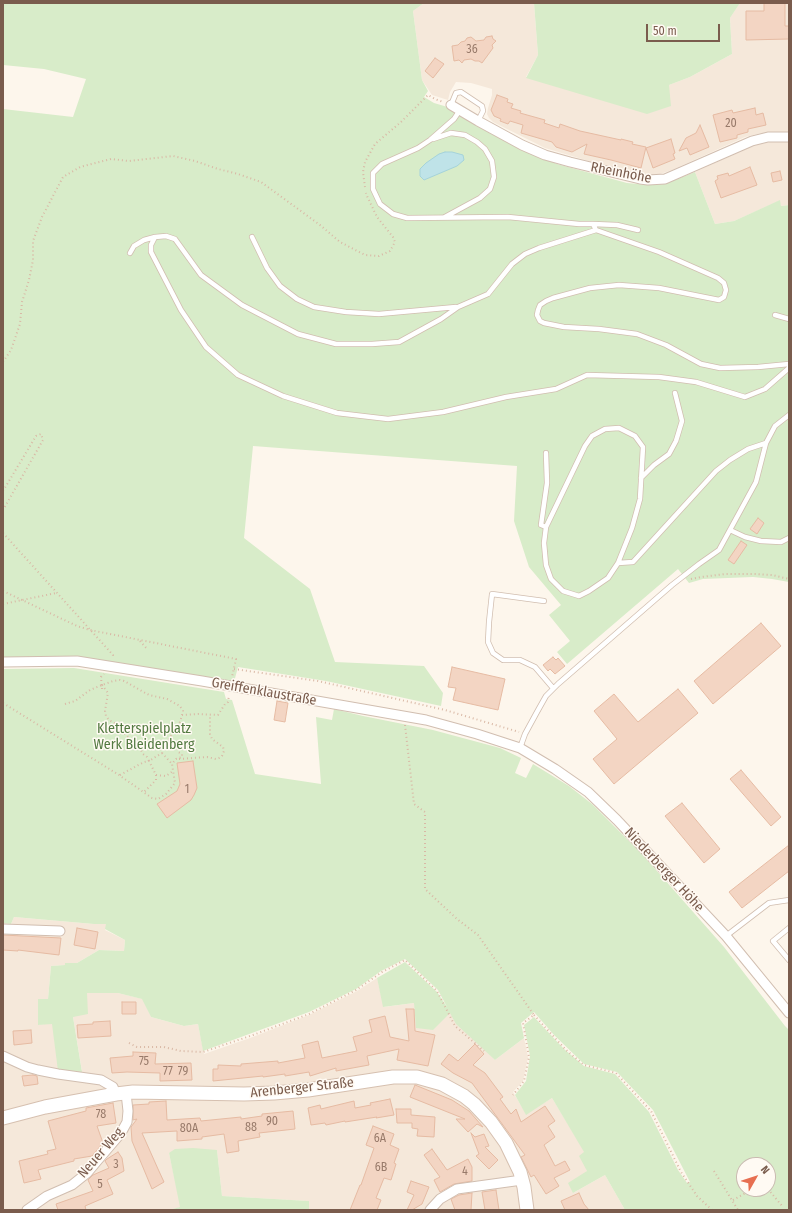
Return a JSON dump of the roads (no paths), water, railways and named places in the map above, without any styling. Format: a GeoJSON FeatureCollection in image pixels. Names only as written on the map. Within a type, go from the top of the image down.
{"type":"FeatureCollection","features":[{"type":"Feature","properties":{"kind":"main road","name":"Arenberger Straße"},"geometry":{"type":"LineString","coordinates":[[3,1118],[46,1107],[121,1093],[252,1094],[292,1092],[393,1077],[404,1076],[423,1078],[453,1089],[464,1096],[482,1112],[506,1143],[514,1158],[522,1180],[526,1210]]}},
{"type":"Feature","properties":{"kind":"street","name":"Rheinhöhe"},"geometry":{"type":"LineString","coordinates":[[455,107],[522,145],[545,155],[648,180],[664,179],[757,140],[768,137],[789,137]]}},
{"type":"Feature","properties":{"kind":"street","name":"Greiffenklaustraße"},"geometry":{"type":"LineString","coordinates":[[3,662],[77,661],[202,681],[426,720],[520,748]]}},
{"type":"Feature","properties":{"kind":"street","name":"Niederberger Höhe"},"geometry":{"type":"LineString","coordinates":[[520,748],[588,792],[617,820],[726,936],[789,1013]]}},
{"type":"Feature","properties":{"kind":"street"},"geometry":{"type":"LineString","coordinates":[[3,929],[60,931]]}},
{"type":"Feature","properties":{"kind":"street"},"geometry":{"type":"LineString","coordinates":[[3,1056],[27,1067],[38,1070],[101,1080],[121,1093]]}},
{"type":"Feature","properties":{"kind":"street","name":"Neuer Weg"},"geometry":{"type":"LineString","coordinates":[[27,1210],[47,1196],[72,1185],[87,1173],[121,1133],[127,1122],[128,1111],[121,1093]]}},
{"type":"Feature","properties":{"kind":"street"},"geometry":{"type":"LineString","coordinates":[[430,1210],[440,1199],[457,1190],[522,1180]]}},
{"type":"Feature","properties":{"kind":"lane"},"geometry":{"type":"LineString","coordinates":[[478,121],[483,112],[482,106],[461,92],[456,93],[454,119],[430,140],[418,148],[382,164],[373,173],[373,189],[380,204],[393,214],[407,218],[508,217],[579,224],[616,225],[638,230]]}},
{"type":"Feature","properties":{"kind":"lane"},"geometry":{"type":"LineString","coordinates":[[430,140],[451,133],[465,135],[486,149],[492,161],[494,177],[490,189],[480,198],[444,218]]}},
{"type":"Feature","properties":{"kind":"lane"},"geometry":{"type":"LineString","coordinates":[[593,224],[596,230]]}},
{"type":"Feature","properties":{"kind":"lane"},"geometry":{"type":"LineString","coordinates":[[130,253],[134,246],[144,240],[166,236],[175,239],[201,275],[242,305],[298,334],[336,344],[372,344],[399,342],[441,319],[458,307],[488,294],[512,264],[525,254],[538,248],[596,230],[659,252],[718,278],[724,283],[726,290],[724,297],[719,300],[659,288],[619,285],[590,288],[553,298],[540,305],[537,315],[540,321],[544,324],[638,334],[666,345],[701,364],[720,368],[758,367],[789,364]]}},
{"type":"Feature","properties":{"kind":"lane"},"geometry":{"type":"LineString","coordinates":[[155,237],[151,245],[151,252],[181,310],[206,347],[238,376],[283,396],[337,413],[388,419],[443,412],[506,397],[556,389],[587,375],[660,377],[696,382],[745,396],[765,389],[789,368]]}},
{"type":"Feature","properties":{"kind":"lane"},"geometry":{"type":"LineString","coordinates":[[252,237],[267,268],[280,286],[297,299],[314,307],[346,312],[379,314],[458,307]]}},
{"type":"Feature","properties":{"kind":"lane"},"geometry":{"type":"LineString","coordinates":[[775,314],[789,319]]}},
{"type":"Feature","properties":{"kind":"lane"},"geometry":{"type":"LineString","coordinates":[[641,478],[668,454],[676,441],[682,421],[675,393]]}},
{"type":"Feature","properties":{"kind":"lane"},"geometry":{"type":"LineString","coordinates":[[520,748],[525,734],[546,696],[553,688],[672,585],[719,550],[756,482],[766,443],[775,426],[789,415]]}},
{"type":"Feature","properties":{"kind":"lane"},"geometry":{"type":"LineString","coordinates":[[619,428],[635,436],[643,447],[641,478],[640,499],[632,528],[618,563],[608,578],[579,596],[563,591],[551,579],[546,565],[544,542],[546,528],[585,446],[592,436],[605,429],[619,428]]}},
{"type":"Feature","properties":{"kind":"lane"},"geometry":{"type":"LineString","coordinates":[[618,563],[633,562],[721,467],[748,449],[766,443]]}},
{"type":"Feature","properties":{"kind":"lane"},"geometry":{"type":"LineString","coordinates":[[546,453],[547,483],[541,525],[546,528]]}},
{"type":"Feature","properties":{"kind":"lane"},"geometry":{"type":"LineString","coordinates":[[730,530],[745,537],[761,541],[780,542],[789,538]]}},
{"type":"Feature","properties":{"kind":"lane"},"geometry":{"type":"LineString","coordinates":[[544,601],[492,594],[488,642],[493,653],[503,660],[520,660],[535,667],[553,688]]}},
{"type":"Feature","properties":{"kind":"lane"},"geometry":{"type":"LineString","coordinates":[[726,936],[769,903],[789,900]]}},
{"type":"Feature","properties":{"kind":"lane"},"geometry":{"type":"LineString","coordinates":[[789,928],[773,941],[789,960]]}},
{"type":"Feature","properties":{"kind":"water"},"geometry":{"type":"Polygon","coordinates":[[[445,152],[463,155],[464,160],[457,166],[424,180],[420,176],[420,169],[439,154],[445,152]]]}},
{"type":"Feature","properties":{"kind":"park label","name":"Kletterspielplatz Werk Bleidenberg"},"geometry":{"type":"Point","coordinates":[144,738]}}]}
